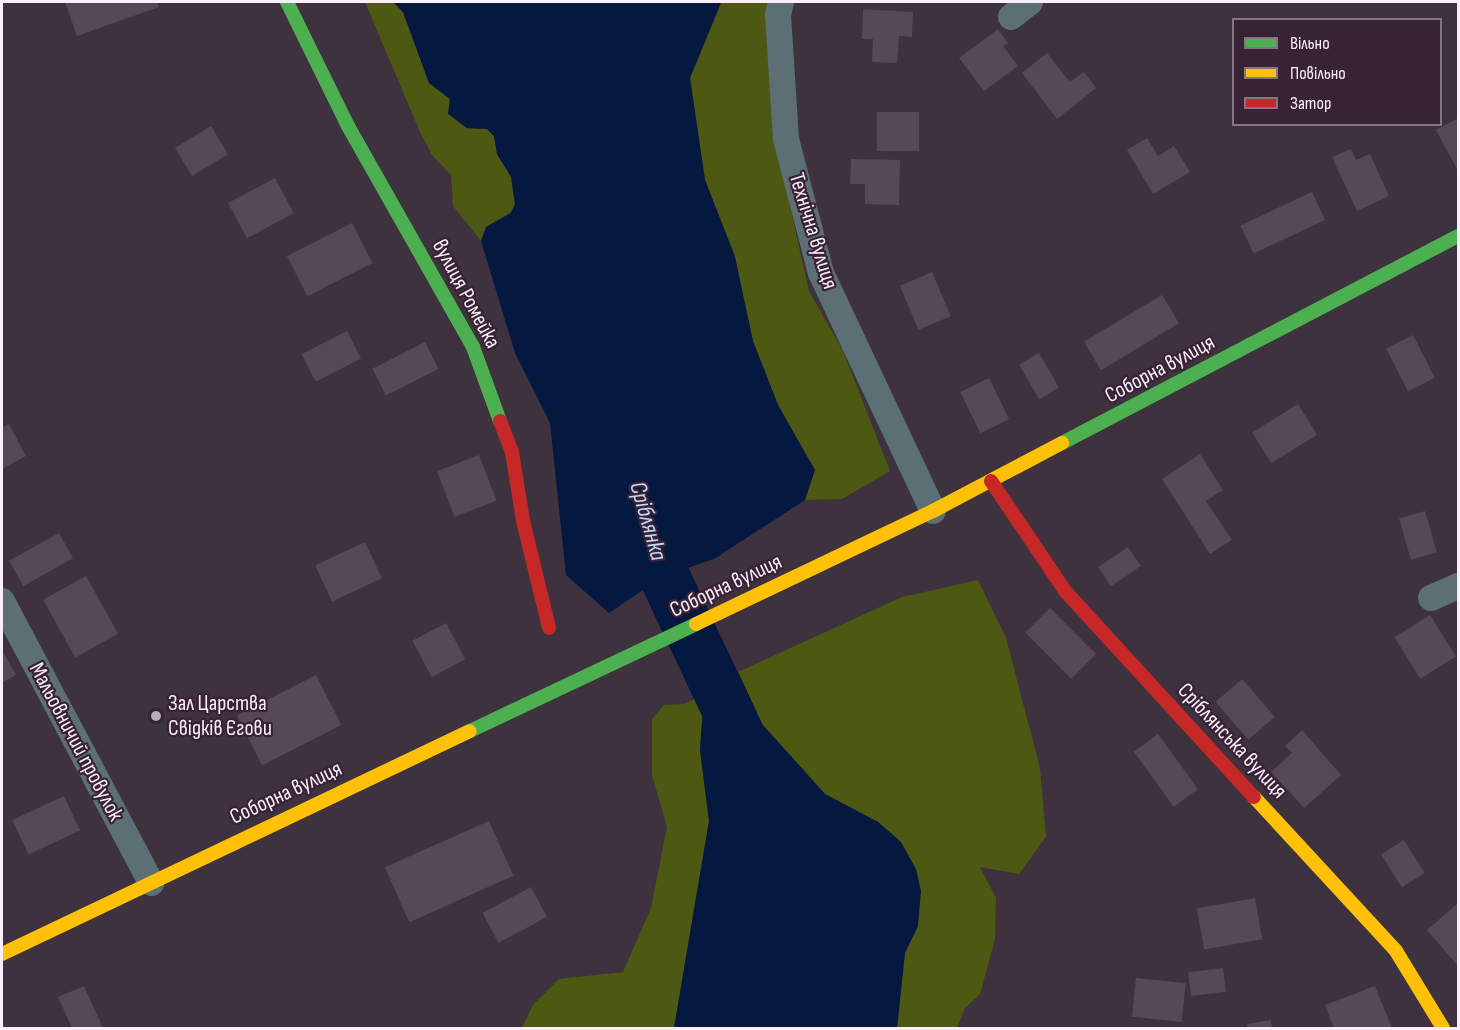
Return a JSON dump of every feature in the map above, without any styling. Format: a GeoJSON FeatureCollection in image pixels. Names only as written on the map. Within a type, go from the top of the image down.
{"type":"FeatureCollection","features":[{"type":"Feature","properties":{"kind":"main road","name":"вулиця Ромейка"},"geometry":{"type":"LineString","coordinates":[[287,2],[348,126],[473,347],[512,452],[523,521],[549,628]]}},
{"type":"Feature","properties":{"kind":"main road","name":"Соборна вулиця"},"geometry":{"type":"LineString","coordinates":[[2,954],[933,511],[1458,236]]}},
{"type":"Feature","properties":{"kind":"main road","name":"Сріблянська вулиця"},"geometry":{"type":"LineString","coordinates":[[992,481],[1066,592],[1396,951],[1443,1029]]}},
{"type":"Feature","properties":{"kind":"street","name":"Технічна вулиця"},"geometry":{"type":"LineString","coordinates":[[781,2],[778,15],[786,140],[821,273],[933,511]]}},
{"type":"Feature","properties":{"kind":"street"},"geometry":{"type":"LineString","coordinates":[[1431,598],[1458,586]]}},
{"type":"Feature","properties":{"kind":"street","name":"Мальовничий провулок"},"geometry":{"type":"LineString","coordinates":[[2,601],[150,883]]}},
{"type":"Feature","properties":{"kind":"green space"},"geometry":{"type":"Polygon","coordinates":[[[365,2],[393,2],[403,12],[429,83],[450,99],[467,128],[487,129],[494,136],[497,154],[511,177],[515,204],[510,213],[486,227],[481,241],[453,206],[451,175],[432,155],[420,132],[365,2]]]}},
{"type":"Feature","properties":{"kind":"green space"},"geometry":{"type":"Polygon","coordinates":[[[722,2],[775,2],[767,46],[778,153],[809,291],[843,351],[890,471],[842,499],[805,500],[814,470],[778,405],[753,341],[734,253],[705,180],[690,78],[722,2]]]}},
{"type":"Feature","properties":{"kind":"green space"},"geometry":{"type":"Polygon","coordinates":[[[978,580],[1006,638],[1040,768],[1046,837],[1019,874],[980,867],[996,898],[995,939],[980,994],[965,1008],[957,1028],[897,1028],[905,952],[918,926],[901,842],[878,822],[825,794],[762,724],[738,672],[902,597],[978,580]]]}},
{"type":"Feature","properties":{"kind":"green space"},"geometry":{"type":"Polygon","coordinates":[[[704,695],[700,750],[709,821],[674,1028],[522,1028],[533,1005],[559,979],[623,972],[651,908],[667,827],[652,775],[652,719],[664,705],[683,704],[704,695]]]}},
{"type":"Feature","properties":{"kind":"water"},"geometry":{"type":"Polygon","coordinates":[[[393,2],[721,2],[690,78],[705,180],[735,257],[753,341],[778,405],[815,470],[805,500],[714,559],[664,576],[609,613],[566,575],[550,423],[515,353],[481,241],[486,227],[511,213],[515,204],[511,177],[497,154],[494,136],[487,129],[467,128],[448,114],[450,99],[429,83],[403,12],[393,2]]]}},
{"type":"Feature","properties":{"kind":"water"},"geometry":{"type":"Polygon","coordinates":[[[738,672],[762,724],[825,794],[878,822],[901,842],[916,869],[921,891],[918,926],[905,953],[897,1028],[674,1028],[709,821],[700,750],[704,695],[738,672]]]}},
{"type":"Feature","properties":{"kind":"building"},"geometry":{"type":"Polygon","coordinates":[[[65,2],[158,2],[159,7],[77,36],[65,2]]]}},
{"type":"Feature","properties":{"kind":"building"},"geometry":{"type":"Polygon","coordinates":[[[863,9],[913,12],[912,37],[899,36],[897,63],[872,62],[873,39],[862,39],[863,9]]]}},
{"type":"Feature","properties":{"kind":"building"},"geometry":{"type":"Polygon","coordinates":[[[998,29],[1008,43],[1003,46],[1018,66],[984,91],[959,58],[998,29]]]}},
{"type":"Feature","properties":{"kind":"building"},"geometry":{"type":"Polygon","coordinates":[[[1047,53],[1070,82],[1084,72],[1096,88],[1057,119],[1022,73],[1047,53]]]}},
{"type":"Feature","properties":{"kind":"building"},"geometry":{"type":"Polygon","coordinates":[[[877,112],[919,112],[919,151],[877,151],[877,112]]]}},
{"type":"Feature","properties":{"kind":"building"},"geometry":{"type":"Polygon","coordinates":[[[1458,118],[1458,168],[1457,169],[1436,130],[1458,118]]]}},
{"type":"Feature","properties":{"kind":"building"},"geometry":{"type":"Polygon","coordinates":[[[211,126],[228,154],[192,176],[175,148],[211,126]]]}},
{"type":"Feature","properties":{"kind":"building"},"geometry":{"type":"Polygon","coordinates":[[[1147,138],[1158,156],[1174,146],[1190,172],[1153,194],[1127,150],[1147,138]]]}},
{"type":"Feature","properties":{"kind":"building"},"geometry":{"type":"Polygon","coordinates":[[[1351,149],[1356,160],[1370,154],[1389,196],[1357,211],[1332,157],[1351,149]]]}},
{"type":"Feature","properties":{"kind":"building"},"geometry":{"type":"Polygon","coordinates":[[[851,159],[900,160],[899,205],[865,204],[865,184],[850,184],[851,159]]]}},
{"type":"Feature","properties":{"kind":"building"},"geometry":{"type":"Polygon","coordinates":[[[275,178],[294,213],[247,238],[228,203],[275,178]]]}},
{"type":"Feature","properties":{"kind":"building"},"geometry":{"type":"Polygon","coordinates":[[[1312,192],[1325,220],[1254,253],[1240,225],[1312,192]]]}},
{"type":"Feature","properties":{"kind":"building"},"geometry":{"type":"Polygon","coordinates":[[[352,223],[372,263],[307,296],[287,256],[352,223]]]}},
{"type":"Feature","properties":{"kind":"building"},"geometry":{"type":"Polygon","coordinates":[[[932,272],[951,316],[919,330],[900,286],[932,272]]]}},
{"type":"Feature","properties":{"kind":"building"},"geometry":{"type":"Polygon","coordinates":[[[1162,295],[1179,323],[1101,370],[1084,342],[1162,295]]]}},
{"type":"Feature","properties":{"kind":"building"},"geometry":{"type":"Polygon","coordinates":[[[347,331],[361,359],[316,382],[302,354],[347,331]]]}},
{"type":"Feature","properties":{"kind":"building"},"geometry":{"type":"Polygon","coordinates":[[[1413,335],[1435,378],[1408,391],[1386,349],[1413,335]]]}},
{"type":"Feature","properties":{"kind":"building"},"geometry":{"type":"Polygon","coordinates":[[[425,342],[439,369],[386,396],[372,369],[425,342]]]}},
{"type":"Feature","properties":{"kind":"building"},"geometry":{"type":"Polygon","coordinates":[[[1039,353],[1059,388],[1039,399],[1019,365],[1039,353]]]}},
{"type":"Feature","properties":{"kind":"building"},"geometry":{"type":"Polygon","coordinates":[[[989,378],[1009,419],[980,433],[960,392],[989,378]]]}},
{"type":"Feature","properties":{"kind":"building"},"geometry":{"type":"Polygon","coordinates":[[[1298,404],[1317,435],[1271,463],[1252,433],[1298,404]]]}},
{"type":"Feature","properties":{"kind":"building"},"geometry":{"type":"Polygon","coordinates":[[[9,424],[26,456],[2,469],[2,428],[9,424]]]}},
{"type":"Feature","properties":{"kind":"building"},"geometry":{"type":"Polygon","coordinates":[[[1200,454],[1223,490],[1206,501],[1232,540],[1210,554],[1162,479],[1200,454]]]}},
{"type":"Feature","properties":{"kind":"building"},"geometry":{"type":"Polygon","coordinates":[[[479,455],[497,501],[455,517],[437,471],[479,455]]]}},
{"type":"Feature","properties":{"kind":"building"},"geometry":{"type":"Polygon","coordinates":[[[1425,511],[1437,552],[1411,560],[1399,518],[1425,511]]]}},
{"type":"Feature","properties":{"kind":"building"},"geometry":{"type":"Polygon","coordinates":[[[59,533],[73,558],[23,586],[9,561],[59,533]]]}},
{"type":"Feature","properties":{"kind":"building"},"geometry":{"type":"Polygon","coordinates":[[[365,542],[382,578],[332,601],[315,565],[365,542]]]}},
{"type":"Feature","properties":{"kind":"building"},"geometry":{"type":"Polygon","coordinates":[[[1128,547],[1141,566],[1111,586],[1098,567],[1128,547]]]}},
{"type":"Feature","properties":{"kind":"building"},"geometry":{"type":"Polygon","coordinates":[[[86,576],[118,634],[75,657],[43,600],[86,576]]]}},
{"type":"Feature","properties":{"kind":"building"},"geometry":{"type":"Polygon","coordinates":[[[1050,608],[1096,654],[1071,679],[1025,633],[1050,608]]]}},
{"type":"Feature","properties":{"kind":"building"},"geometry":{"type":"Polygon","coordinates":[[[1430,615],[1456,657],[1420,679],[1394,637],[1430,615]]]}},
{"type":"Feature","properties":{"kind":"building"},"geometry":{"type":"Polygon","coordinates":[[[446,623],[465,659],[432,677],[412,641],[446,623]]]}},
{"type":"Feature","properties":{"kind":"building"},"geometry":{"type":"Polygon","coordinates":[[[2,650],[16,675],[2,683],[2,650]]]}},
{"type":"Feature","properties":{"kind":"building"},"geometry":{"type":"Polygon","coordinates":[[[316,675],[341,725],[262,765],[237,715],[316,675]]]}},
{"type":"Feature","properties":{"kind":"building"},"geometry":{"type":"Polygon","coordinates":[[[1242,679],[1275,717],[1248,740],[1216,702],[1242,679]]]}},
{"type":"Feature","properties":{"kind":"building"},"geometry":{"type":"Polygon","coordinates":[[[1302,730],[1341,775],[1304,808],[1271,772],[1292,753],[1285,746],[1302,730]]]}},
{"type":"Feature","properties":{"kind":"building"},"geometry":{"type":"Polygon","coordinates":[[[1158,734],[1198,789],[1174,807],[1134,752],[1158,734]]]}},
{"type":"Feature","properties":{"kind":"building"},"geometry":{"type":"Polygon","coordinates":[[[64,796],[80,830],[28,855],[12,820],[64,796]]]}},
{"type":"Feature","properties":{"kind":"building"},"geometry":{"type":"Polygon","coordinates":[[[489,821],[513,876],[409,922],[385,867],[489,821]]]}},
{"type":"Feature","properties":{"kind":"building"},"geometry":{"type":"Polygon","coordinates":[[[1404,840],[1425,873],[1402,887],[1381,854],[1404,840]]]}},
{"type":"Feature","properties":{"kind":"building"},"geometry":{"type":"Polygon","coordinates":[[[531,887],[547,917],[498,943],[482,913],[531,887]]]}},
{"type":"Feature","properties":{"kind":"building"},"geometry":{"type":"Polygon","coordinates":[[[1255,898],[1262,939],[1204,950],[1197,908],[1255,898]]]}},
{"type":"Feature","properties":{"kind":"building"},"geometry":{"type":"Polygon","coordinates":[[[1458,903],[1458,966],[1427,930],[1458,903]]]}},
{"type":"Feature","properties":{"kind":"building"},"geometry":{"type":"Polygon","coordinates":[[[1223,968],[1226,992],[1191,996],[1188,972],[1223,968]]]}},
{"type":"Feature","properties":{"kind":"building"},"geometry":{"type":"Polygon","coordinates":[[[1136,978],[1186,983],[1182,1022],[1132,1017],[1136,978]]]}},
{"type":"Feature","properties":{"kind":"building"},"geometry":{"type":"Polygon","coordinates":[[[84,986],[103,1028],[72,1028],[58,997],[84,986]]]}},
{"type":"Feature","properties":{"kind":"building"},"geometry":{"type":"Polygon","coordinates":[[[1375,986],[1392,1028],[1334,1028],[1325,1005],[1375,986]]]}},
{"type":"Feature","properties":{"kind":"building"},"geometry":{"type":"Polygon","coordinates":[[[1271,1020],[1272,1028],[1248,1028],[1247,1024],[1271,1020]]]}},
{"type":"Feature","properties":{"kind":"waterway","name":"Сріблянка"},"geometry":{"type":"LineString","coordinates":[[646,508],[664,576],[746,750]]}},
{"type":"Feature","properties":{"kind":"traffic: fast"},"geometry":{"type":"LineString","coordinates":[[287,2],[348,126],[473,347],[500,421]]}},
{"type":"Feature","properties":{"kind":"traffic: fast"},"geometry":{"type":"LineString","coordinates":[[1062,443],[1458,236]]}},
{"type":"Feature","properties":{"kind":"traffic: fast"},"geometry":{"type":"LineString","coordinates":[[470,731],[696,624]]}},
{"type":"Feature","properties":{"kind":"traffic: slow"},"geometry":{"type":"LineString","coordinates":[[696,624],[933,511],[1062,443]]}},
{"type":"Feature","properties":{"kind":"traffic: slow"},"geometry":{"type":"LineString","coordinates":[[2,954],[470,731]]}},
{"type":"Feature","properties":{"kind":"traffic: slow"},"geometry":{"type":"LineString","coordinates":[[1254,797],[1396,951],[1443,1028]]}},
{"type":"Feature","properties":{"kind":"traffic: jam"},"geometry":{"type":"LineString","coordinates":[[500,421],[512,452],[523,521],[549,628]]}},
{"type":"Feature","properties":{"kind":"traffic: jam"},"geometry":{"type":"LineString","coordinates":[[991,481],[1066,592],[1254,797]]}},
{"type":"Feature","properties":{"kind":"place","name":"Зал Царства Свідків Єгови"},"geometry":{"type":"Point","coordinates":[156,716]}}]}
